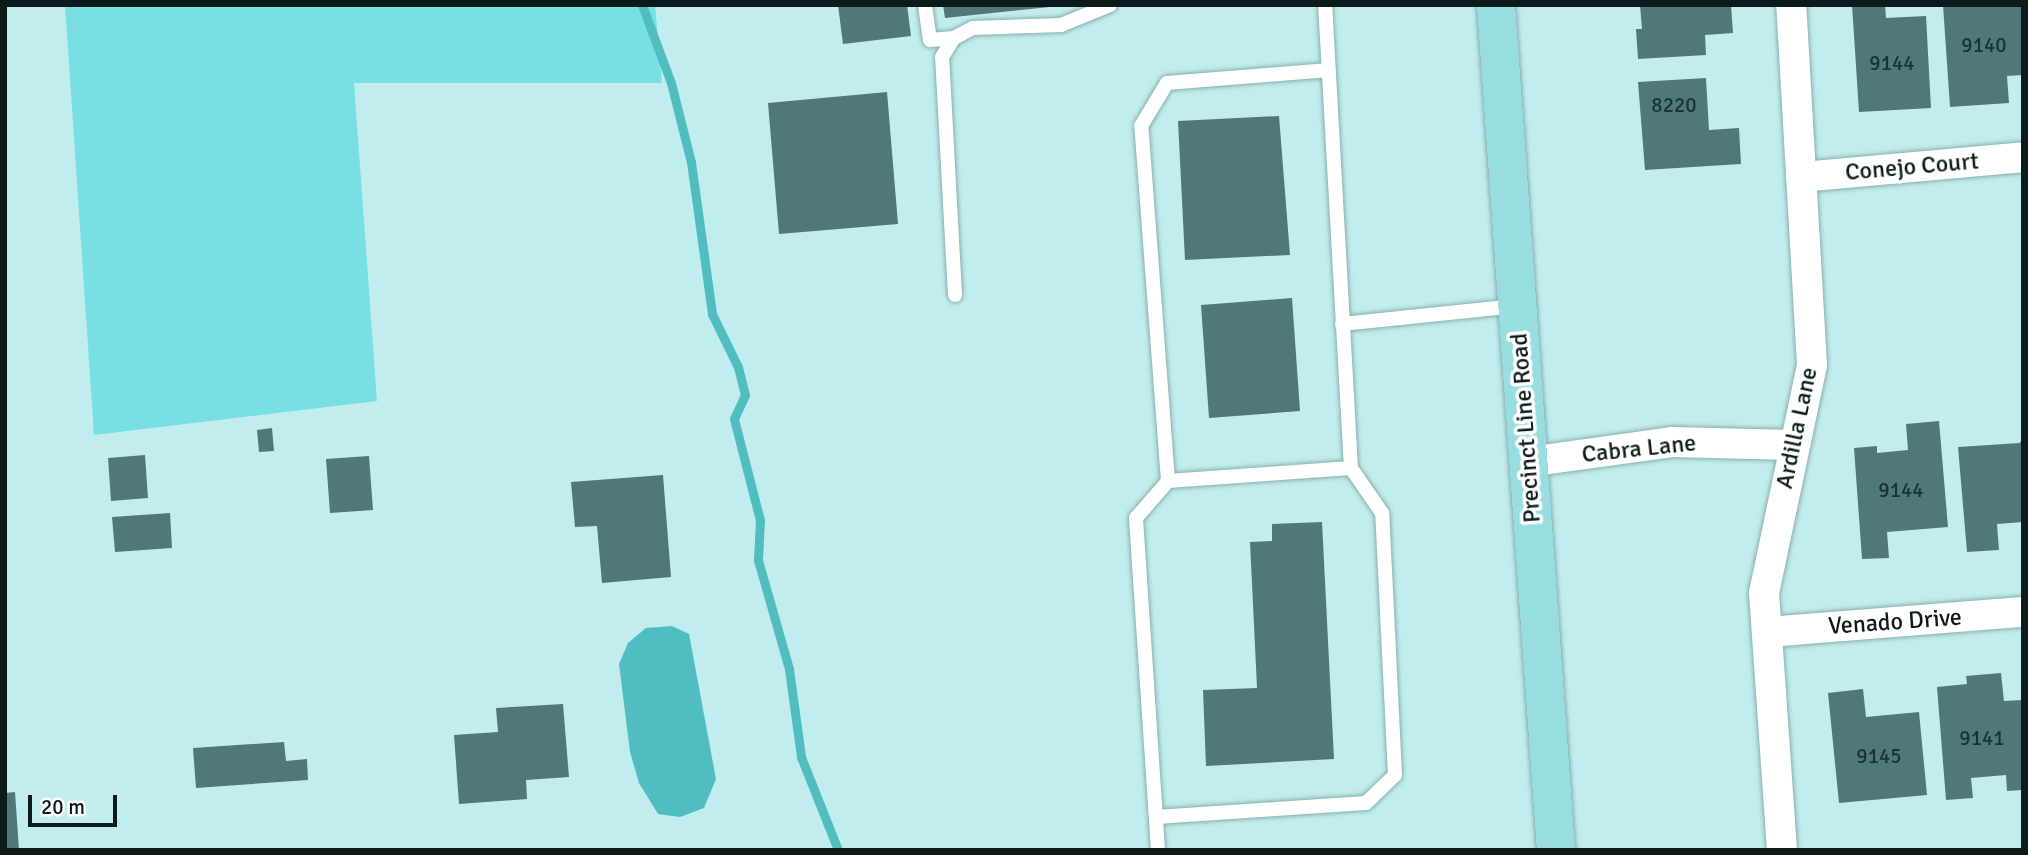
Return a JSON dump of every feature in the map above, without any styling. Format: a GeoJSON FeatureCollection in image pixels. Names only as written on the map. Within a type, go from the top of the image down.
{"type":"FeatureCollection","features":[{"type":"Feature","properties":{"kind":"main road","name":"Precinct Line Road"},"geometry":{"type":"LineString","coordinates":[[1496,5],[1556,850]]}},
{"type":"Feature","properties":{"kind":"street","name":"Ardilla Lane"},"geometry":{"type":"LineString","coordinates":[[1782,850],[1764,593],[1793,445],[1812,365],[1791,5]]}},
{"type":"Feature","properties":{"kind":"street","name":"Conejo Court"},"geometry":{"type":"LineString","coordinates":[[1801,177],[2023,158]]}},
{"type":"Feature","properties":{"kind":"street","name":"Cabra Lane"},"geometry":{"type":"LineString","coordinates":[[1528,462],[1672,442],[1793,445]]}},
{"type":"Feature","properties":{"kind":"street","name":"Venado Drive"},"geometry":{"type":"LineString","coordinates":[[1767,632],[2023,612]]}},
{"type":"Feature","properties":{"kind":"lane"},"geometry":{"type":"LineString","coordinates":[[925,5],[930,40],[954,38],[973,28],[1061,25],[1110,5]]}},
{"type":"Feature","properties":{"kind":"lane"},"geometry":{"type":"LineString","coordinates":[[1156,817],[1366,803],[1395,775],[1382,513],[1351,468],[1325,5]]}},
{"type":"Feature","properties":{"kind":"lane"},"geometry":{"type":"LineString","coordinates":[[954,38],[942,57],[940,80],[955,295]]}},
{"type":"Feature","properties":{"kind":"lane"},"geometry":{"type":"LineString","coordinates":[[1168,481],[1141,126],[1167,83],[1328,71]]}},
{"type":"Feature","properties":{"kind":"lane"},"geometry":{"type":"LineString","coordinates":[[1342,324],[1517,306]]}},
{"type":"Feature","properties":{"kind":"lane"},"geometry":{"type":"LineString","coordinates":[[1158,850],[1136,518],[1168,481],[1351,468]]}},
{"type":"Feature","properties":{"kind":"shaded area"},"geometry":{"type":"Polygon","coordinates":[[[65,5],[655,5],[662,83],[354,83],[377,401],[94,435],[65,5]]]}},
{"type":"Feature","properties":{"kind":"shaded area"},"geometry":{"type":"Polygon","coordinates":[[[672,626],[689,634],[716,779],[704,808],[680,817],[658,814],[639,783],[630,752],[619,664],[628,643],[646,628],[672,626]]]}},
{"type":"Feature","properties":{"kind":"building"},"geometry":{"type":"Polygon","coordinates":[[[838,5],[907,5],[911,36],[843,44],[838,5]]]}},
{"type":"Feature","properties":{"kind":"building"},"geometry":{"type":"Polygon","coordinates":[[[943,5],[1050,5],[1050,7],[945,18],[943,5]]]}},
{"type":"Feature","properties":{"kind":"building"},"geometry":{"type":"Polygon","coordinates":[[[1640,5],[1731,5],[1733,33],[1705,35],[1706,55],[1638,59],[1636,29],[1642,29],[1640,5]]]}},
{"type":"Feature","properties":{"kind":"building"},"geometry":{"type":"Polygon","coordinates":[[[1852,5],[1885,5],[1886,18],[1926,16],[1931,108],[1859,112],[1852,5]]]}},
{"type":"Feature","properties":{"kind":"building"},"geometry":{"type":"Polygon","coordinates":[[[1943,5],[2022,5],[2023,75],[2007,76],[2009,103],[1950,107],[1943,5]]]}},
{"type":"Feature","properties":{"kind":"building"},"geometry":{"type":"Polygon","coordinates":[[[1706,78],[1709,130],[1739,128],[1741,164],[1645,170],[1638,82],[1706,78]]]}},
{"type":"Feature","properties":{"kind":"building"},"geometry":{"type":"Polygon","coordinates":[[[887,92],[898,224],[779,234],[768,103],[887,92]]]}},
{"type":"Feature","properties":{"kind":"building"},"geometry":{"type":"Polygon","coordinates":[[[1279,116],[1290,255],[1185,260],[1178,121],[1279,116]]]}},
{"type":"Feature","properties":{"kind":"building"},"geometry":{"type":"Polygon","coordinates":[[[1292,298],[1300,411],[1209,418],[1201,305],[1292,298]]]}},
{"type":"Feature","properties":{"kind":"building"},"geometry":{"type":"Polygon","coordinates":[[[1939,421],[1948,527],[1887,532],[1889,558],[1862,559],[1854,448],[1877,446],[1877,453],[1908,450],[1906,424],[1939,421]]]}},
{"type":"Feature","properties":{"kind":"building"},"geometry":{"type":"Polygon","coordinates":[[[272,428],[274,451],[259,452],[257,430],[272,428]]]}},
{"type":"Feature","properties":{"kind":"building"},"geometry":{"type":"Polygon","coordinates":[[[2023,436],[2023,522],[1997,524],[1999,550],[1967,552],[1958,447],[2020,443],[2023,436]]]}},
{"type":"Feature","properties":{"kind":"building"},"geometry":{"type":"Polygon","coordinates":[[[145,455],[148,498],[111,501],[108,458],[145,455]]]}},
{"type":"Feature","properties":{"kind":"building"},"geometry":{"type":"Polygon","coordinates":[[[369,456],[373,510],[330,513],[326,459],[369,456]]]}},
{"type":"Feature","properties":{"kind":"building"},"geometry":{"type":"Polygon","coordinates":[[[663,475],[671,577],[602,583],[597,526],[575,527],[571,482],[663,475]]]}},
{"type":"Feature","properties":{"kind":"building"},"geometry":{"type":"Polygon","coordinates":[[[170,513],[172,548],[115,552],[112,517],[170,513]]]}},
{"type":"Feature","properties":{"kind":"building"},"geometry":{"type":"Polygon","coordinates":[[[1322,522],[1334,759],[1206,766],[1203,690],[1257,688],[1250,542],[1272,541],[1272,524],[1322,522]]]}},
{"type":"Feature","properties":{"kind":"building"},"geometry":{"type":"Polygon","coordinates":[[[2001,673],[2004,701],[2023,700],[2023,790],[2007,791],[2006,775],[1971,778],[1973,798],[1946,800],[1937,687],[1967,684],[1966,676],[2001,673]]]}},
{"type":"Feature","properties":{"kind":"building"},"geometry":{"type":"Polygon","coordinates":[[[1863,689],[1866,717],[1919,712],[1927,795],[1839,803],[1828,693],[1863,689]]]}},
{"type":"Feature","properties":{"kind":"building"},"geometry":{"type":"Polygon","coordinates":[[[563,704],[569,777],[526,780],[527,799],[459,804],[454,735],[498,732],[496,708],[563,704]]]}},
{"type":"Feature","properties":{"kind":"building"},"geometry":{"type":"Polygon","coordinates":[[[284,742],[286,761],[307,759],[308,780],[196,788],[193,748],[284,742]]]}},
{"type":"Feature","properties":{"kind":"building"},"geometry":{"type":"Polygon","coordinates":[[[15,792],[19,850],[5,850],[5,793],[15,792]]]}},
{"type":"Feature","properties":{"kind":"waterway"},"geometry":{"type":"LineString","coordinates":[[642,5],[671,83],[691,162],[712,314],[738,367],[745,395],[734,419],[760,520],[758,560],[789,669],[801,757],[838,850]]}}]}
